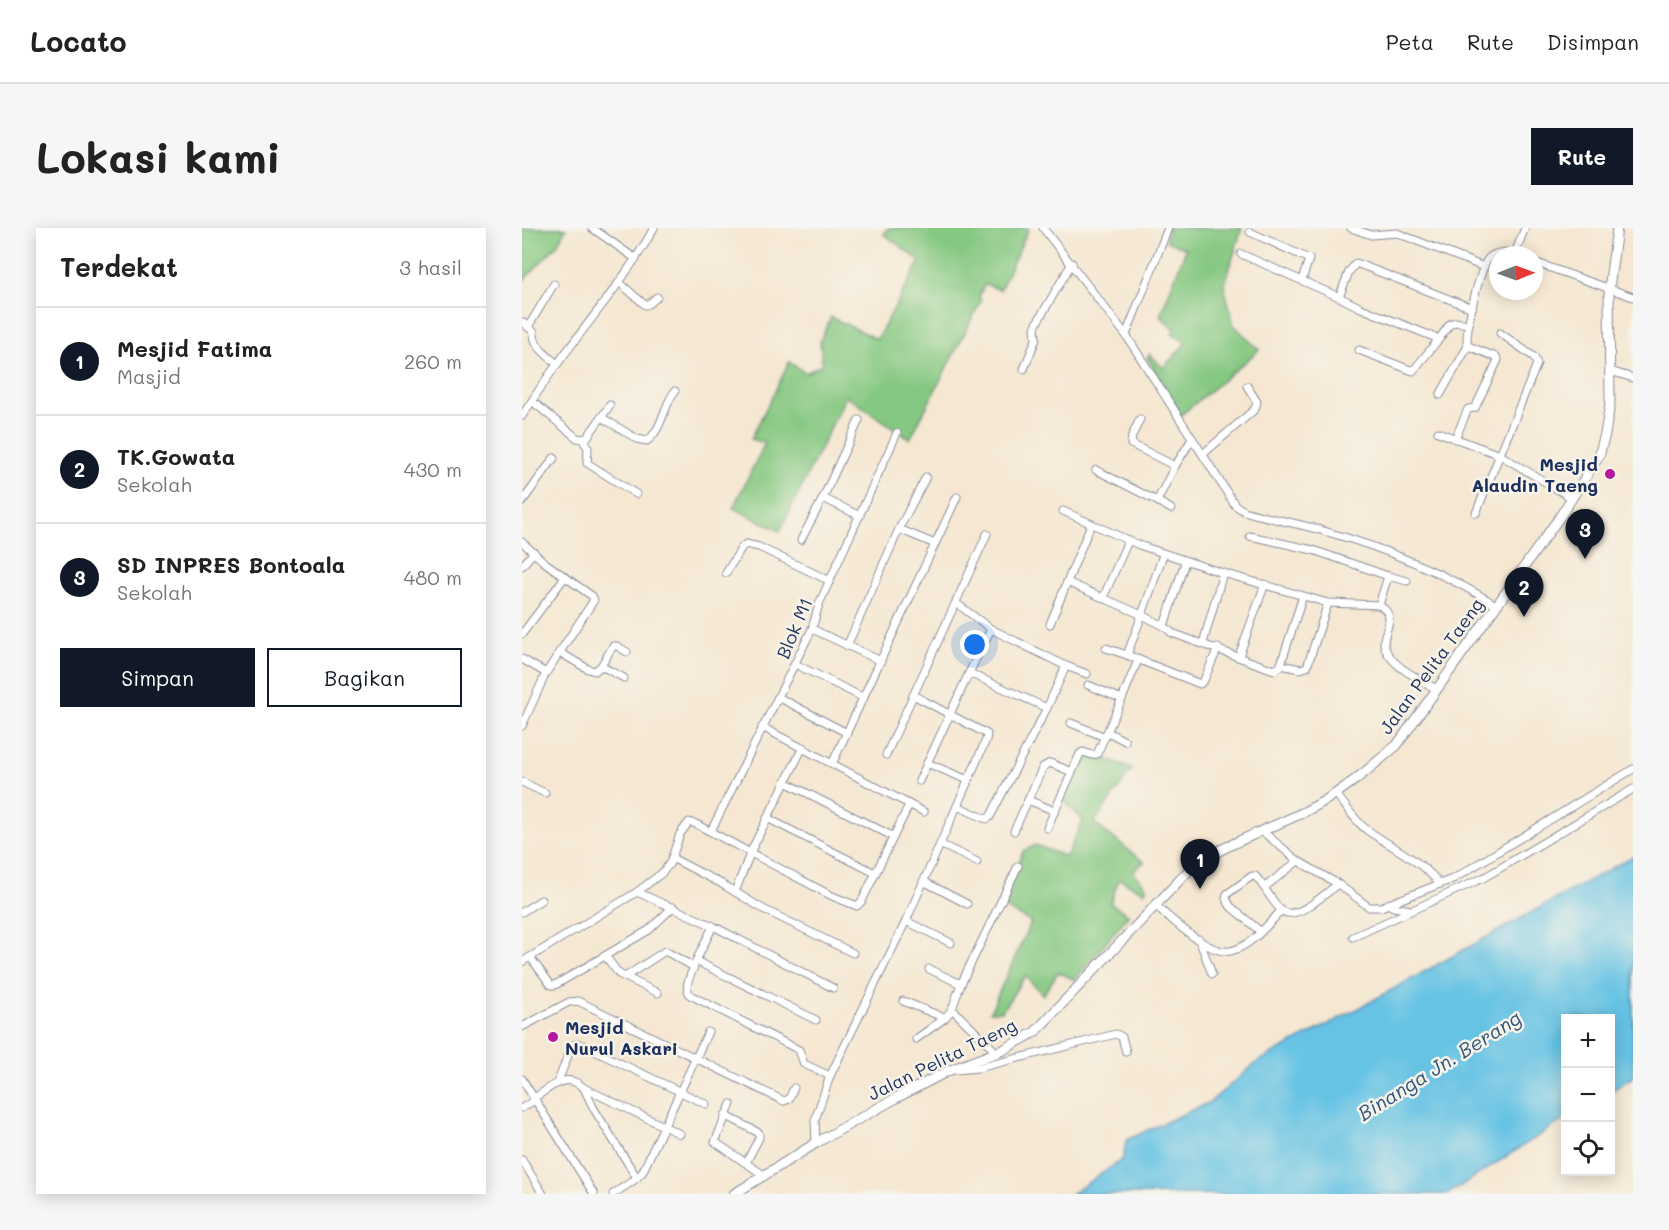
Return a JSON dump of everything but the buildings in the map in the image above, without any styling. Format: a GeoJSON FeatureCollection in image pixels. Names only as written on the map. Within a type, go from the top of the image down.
{"type":"FeatureCollection","features":[{"type":"Feature","properties":{"kind":"street"},"geometry":{"type":"LineString","coordinates":[[592,228],[636,259]]}},
{"type":"Feature","properties":{"kind":"street"},"geometry":{"type":"LineString","coordinates":[[522,416],[557,364],[636,259],[654,228]]}},
{"type":"Feature","properties":{"kind":"street"},"geometry":{"type":"LineString","coordinates":[[1043,228],[1126,334],[1235,505],[1244,511],[1326,531],[1379,548],[1470,589],[1496,605]]}},
{"type":"Feature","properties":{"kind":"street"},"geometry":{"type":"LineString","coordinates":[[1126,334],[1168,228]]}},
{"type":"Feature","properties":{"kind":"street"},"geometry":{"type":"LineString","coordinates":[[1351,228],[1371,235],[1396,233],[1484,267]]}},
{"type":"Feature","properties":{"kind":"street"},"geometry":{"type":"LineString","coordinates":[[1519,246],[1525,228]]}},
{"type":"Feature","properties":{"kind":"street","name":"Jalan Pelita Taeng"},"geometry":{"type":"LineString","coordinates":[[734,1194],[816,1143],[898,1097],[948,1071],[996,1052],[1035,1032],[1193,866],[1212,854],[1304,812],[1336,794],[1397,745],[1572,498],[1599,456],[1610,404],[1609,289],[1617,228]]}},
{"type":"Feature","properties":{"kind":"street"},"geometry":{"type":"LineString","coordinates":[[1250,232],[1309,259],[1302,280]]}},
{"type":"Feature","properties":{"kind":"street"},"geometry":{"type":"LineString","coordinates":[[1241,254],[1361,308],[1439,339]]}},
{"type":"Feature","properties":{"kind":"street"},"geometry":{"type":"LineString","coordinates":[[1440,395],[1468,346],[1466,339],[1472,308],[1486,260],[1489,257]]}},
{"type":"Feature","properties":{"kind":"street"},"geometry":{"type":"LineString","coordinates":[[1024,369],[1036,341],[1035,328],[1038,321],[1072,263]]}},
{"type":"Feature","properties":{"kind":"street"},"geometry":{"type":"LineString","coordinates":[[1340,297],[1349,272],[1356,263],[1472,308]]}},
{"type":"Feature","properties":{"kind":"street"},"geometry":{"type":"LineString","coordinates":[[1543,265],[1633,297]]}},
{"type":"Feature","properties":{"kind":"street"},"geometry":{"type":"LineString","coordinates":[[619,282],[645,304],[649,304],[657,297]]}},
{"type":"Feature","properties":{"kind":"street"},"geometry":{"type":"LineString","coordinates":[[554,284],[525,324],[534,332],[534,339],[538,346],[557,364]]}},
{"type":"Feature","properties":{"kind":"street"},"geometry":{"type":"LineString","coordinates":[[1359,350],[1413,371],[1450,324],[1455,322],[1469,324]]}},
{"type":"Feature","properties":{"kind":"street"},"geometry":{"type":"LineString","coordinates":[[1476,513],[1537,364],[1534,357],[1500,333]]}},
{"type":"Feature","properties":{"kind":"street"},"geometry":{"type":"LineString","coordinates":[[1455,439],[1468,409],[1475,408],[1497,360],[1496,357],[1468,346]]}},
{"type":"Feature","properties":{"kind":"street"},"geometry":{"type":"LineString","coordinates":[[1610,370],[1633,378]]}},
{"type":"Feature","properties":{"kind":"street"},"geometry":{"type":"LineString","coordinates":[[1203,454],[1256,409],[1257,402],[1246,386]]}},
{"type":"Feature","properties":{"kind":"street"},"geometry":{"type":"LineString","coordinates":[[601,417],[637,439],[647,441],[657,430],[668,399],[675,391]]}},
{"type":"Feature","properties":{"kind":"street"},"geometry":{"type":"LineString","coordinates":[[532,400],[582,440],[588,448],[587,463],[636,494]]}},
{"type":"Feature","properties":{"kind":"street"},"geometry":{"type":"LineString","coordinates":[[582,440],[586,439],[610,405]]}},
{"type":"Feature","properties":{"kind":"street"},"geometry":{"type":"LineString","coordinates":[[1140,419],[1131,444],[1175,466]]}},
{"type":"Feature","properties":{"kind":"street"},"geometry":{"type":"LineString","coordinates":[[801,540],[859,420]]}},
{"type":"Feature","properties":{"kind":"street"},"geometry":{"type":"LineString","coordinates":[[1438,432],[1500,455],[1572,498]]}},
{"type":"Feature","properties":{"kind":"street","name":"Blok M1"},"geometry":{"type":"LineString","coordinates":[[711,831],[812,629],[830,581],[897,433]]}},
{"type":"Feature","properties":{"kind":"street"},"geometry":{"type":"LineString","coordinates":[[1157,501],[1192,439]]}},
{"type":"Feature","properties":{"kind":"street"},"geometry":{"type":"LineString","coordinates":[[522,502],[554,458]]}},
{"type":"Feature","properties":{"kind":"street"},"geometry":{"type":"LineString","coordinates":[[1096,470],[1171,509]]}},
{"type":"Feature","properties":{"kind":"street"},"geometry":{"type":"LineString","coordinates":[[847,646],[899,529],[926,477]]}},
{"type":"Feature","properties":{"kind":"street"},"geometry":{"type":"LineString","coordinates":[[833,762],[957,496]]}},
{"type":"Feature","properties":{"kind":"street"},"geometry":{"type":"LineString","coordinates":[[823,498],[860,516]]}},
{"type":"Feature","properties":{"kind":"street"},"geometry":{"type":"LineString","coordinates":[[1063,511],[1128,541],[1185,562],[1328,603],[1379,605],[1386,610],[1389,617],[1384,641],[1386,651],[1404,669],[1436,689]]}},
{"type":"Feature","properties":{"kind":"street"},"geometry":{"type":"LineString","coordinates":[[1050,624],[1091,524]]}},
{"type":"Feature","properties":{"kind":"street"},"geometry":{"type":"LineString","coordinates":[[899,529],[935,544]]}},
{"type":"Feature","properties":{"kind":"street"},"geometry":{"type":"LineString","coordinates":[[886,755],[987,534]]}},
{"type":"Feature","properties":{"kind":"street"},"geometry":{"type":"LineString","coordinates":[[1250,536],[1312,550],[1407,581]]}},
{"type":"Feature","properties":{"kind":"street"},"geometry":{"type":"LineString","coordinates":[[1104,598],[1128,541]]}},
{"type":"Feature","properties":{"kind":"street"},"geometry":{"type":"LineString","coordinates":[[522,542],[544,562],[592,596],[594,600],[546,673],[522,726]]}},
{"type":"Feature","properties":{"kind":"street"},"geometry":{"type":"LineString","coordinates":[[726,573],[746,544],[759,547],[830,581]]}},
{"type":"Feature","properties":{"kind":"street"},"geometry":{"type":"LineString","coordinates":[[522,566],[534,552]]}},
{"type":"Feature","properties":{"kind":"street"},"geometry":{"type":"LineString","coordinates":[[1127,655],[1163,555]]}},
{"type":"Feature","properties":{"kind":"street"},"geometry":{"type":"LineString","coordinates":[[1164,626],[1185,562]]}},
{"type":"Feature","properties":{"kind":"street"},"geometry":{"type":"LineString","coordinates":[[1203,643],[1223,573]]}},
{"type":"Feature","properties":{"kind":"street"},"geometry":{"type":"LineString","coordinates":[[1379,605],[1388,576]]}},
{"type":"Feature","properties":{"kind":"street"},"geometry":{"type":"LineString","coordinates":[[522,634],[565,577]]}},
{"type":"Feature","properties":{"kind":"street"},"geometry":{"type":"LineString","coordinates":[[1067,582],[1142,615],[1164,626],[1172,633],[1274,670],[1279,669],[1281,665],[1303,596]]}},
{"type":"Feature","properties":{"kind":"street"},"geometry":{"type":"LineString","coordinates":[[1239,656],[1264,584]]}},
{"type":"Feature","properties":{"kind":"street"},"geometry":{"type":"LineString","coordinates":[[956,603],[991,629],[1087,674]]}},
{"type":"Feature","properties":{"kind":"street"},"geometry":{"type":"LineString","coordinates":[[1281,665],[1300,669],[1307,667],[1328,603]]}},
{"type":"Feature","properties":{"kind":"street"},"geometry":{"type":"LineString","coordinates":[[812,629],[881,661]]}},
{"type":"Feature","properties":{"kind":"street"},"geometry":{"type":"LineString","coordinates":[[919,781],[949,713],[991,629]]}},
{"type":"Feature","properties":{"kind":"street"},"geometry":{"type":"LineString","coordinates":[[559,652],[590,670],[601,666],[613,646],[627,652]]}},
{"type":"Feature","properties":{"kind":"street"},"geometry":{"type":"LineString","coordinates":[[1106,648],[1200,684],[1218,648]]}},
{"type":"Feature","properties":{"kind":"street"},"geometry":{"type":"LineString","coordinates":[[522,659],[546,673]]}},
{"type":"Feature","properties":{"kind":"street"},"geometry":{"type":"LineString","coordinates":[[1047,828],[1081,753],[1097,753],[1138,660]]}},
{"type":"Feature","properties":{"kind":"street"},"geometry":{"type":"LineString","coordinates":[[795,664],[864,698]]}},
{"type":"Feature","properties":{"kind":"street"},"geometry":{"type":"LineString","coordinates":[[601,666],[624,678]]}},
{"type":"Feature","properties":{"kind":"street"},"geometry":{"type":"LineString","coordinates":[[957,806],[986,819],[990,817],[1062,680],[1066,666]]}},
{"type":"Feature","properties":{"kind":"street"},"geometry":{"type":"LineString","coordinates":[[969,673],[1047,708]]}},
{"type":"Feature","properties":{"kind":"street"},"geometry":{"type":"LineString","coordinates":[[1088,685],[1122,699]]}},
{"type":"Feature","properties":{"kind":"street"},"geometry":{"type":"LineString","coordinates":[[816,1143],[815,1120],[830,1076],[906,921],[987,734],[913,694]]}},
{"type":"Feature","properties":{"kind":"street"},"geometry":{"type":"LineString","coordinates":[[778,698],[847,733]]}},
{"type":"Feature","properties":{"kind":"street"},"geometry":{"type":"LineString","coordinates":[[1071,723],[1125,741]]}},
{"type":"Feature","properties":{"kind":"street"},"geometry":{"type":"LineString","coordinates":[[762,727],[833,762],[924,812]]}},
{"type":"Feature","properties":{"kind":"street"},"geometry":{"type":"LineString","coordinates":[[735,892],[751,851],[803,747]]}},
{"type":"Feature","properties":{"kind":"street"},"geometry":{"type":"LineString","coordinates":[[927,763],[968,780]]}},
{"type":"Feature","properties":{"kind":"street"},"geometry":{"type":"LineString","coordinates":[[1014,831],[1043,767],[1048,763],[1053,763],[1072,772]]}},
{"type":"Feature","properties":{"kind":"street"},"geometry":{"type":"LineString","coordinates":[[1262,831],[1298,861],[1338,884],[1369,906],[1380,907],[1455,878],[1633,769]]}},
{"type":"Feature","properties":{"kind":"street"},"geometry":{"type":"LineString","coordinates":[[522,782],[544,793]]}},
{"type":"Feature","properties":{"kind":"street"},"geometry":{"type":"LineString","coordinates":[[785,782],[892,836]]}},
{"type":"Feature","properties":{"kind":"street"},"geometry":{"type":"LineString","coordinates":[[1353,937],[1485,877],[1633,789]]}},
{"type":"Feature","properties":{"kind":"street"},"geometry":{"type":"LineString","coordinates":[[1336,794],[1366,829],[1399,848],[1429,870],[1440,884]]}},
{"type":"Feature","properties":{"kind":"street"},"geometry":{"type":"LineString","coordinates":[[1028,800],[1054,811]]}},
{"type":"Feature","properties":{"kind":"street"},"geometry":{"type":"LineString","coordinates":[[522,962],[637,892],[662,873],[672,858],[680,834],[687,823],[692,822],[751,851],[832,896],[856,906],[862,901],[909,804]]}},
{"type":"Feature","properties":{"kind":"street"},"geometry":{"type":"LineString","coordinates":[[767,818],[875,873]]}},
{"type":"Feature","properties":{"kind":"street"},"geometry":{"type":"LineString","coordinates":[[940,844],[977,862]]}},
{"type":"Feature","properties":{"kind":"street"},"geometry":{"type":"LineString","coordinates":[[672,858],[763,909],[853,953]]}},
{"type":"Feature","properties":{"kind":"street"},"geometry":{"type":"LineString","coordinates":[[1265,887],[1298,861]]}},
{"type":"Feature","properties":{"kind":"street"},"geometry":{"type":"LineString","coordinates":[[916,1039],[945,1018],[952,1009],[961,984],[1018,866]]}},
{"type":"Feature","properties":{"kind":"street"},"geometry":{"type":"LineString","coordinates":[[1260,931],[1227,902],[1227,896],[1252,876],[1258,878],[1281,911],[1290,914],[1301,911],[1338,884]]}},
{"type":"Feature","properties":{"kind":"street"},"geometry":{"type":"LineString","coordinates":[[922,881],[968,904]]}},
{"type":"Feature","properties":{"kind":"street"},"geometry":{"type":"LineString","coordinates":[[637,892],[713,926],[833,988]]}},
{"type":"Feature","properties":{"kind":"street"},"geometry":{"type":"LineString","coordinates":[[522,912],[542,900]]}},
{"type":"Feature","properties":{"kind":"street"},"geometry":{"type":"LineString","coordinates":[[1388,904],[1411,910]]}},
{"type":"Feature","properties":{"kind":"street"},"geometry":{"type":"LineString","coordinates":[[1155,905],[1199,939],[1223,952],[1241,947],[1281,911]]}},
{"type":"Feature","properties":{"kind":"street"},"geometry":{"type":"LineString","coordinates":[[530,957],[552,986],[606,957],[649,930],[673,908]]}},
{"type":"Feature","properties":{"kind":"street"},"geometry":{"type":"LineString","coordinates":[[906,921],[951,943]]}},
{"type":"Feature","properties":{"kind":"street"},"geometry":{"type":"LineString","coordinates":[[713,926],[696,961],[816,1020]]}},
{"type":"Feature","properties":{"kind":"street"},"geometry":{"type":"LineString","coordinates":[[1199,939],[1212,974]]}},
{"type":"Feature","properties":{"kind":"street"},"geometry":{"type":"LineString","coordinates":[[625,977],[665,951],[694,967],[687,986],[690,994],[799,1050],[804,1064],[830,1076]]}},
{"type":"Feature","properties":{"kind":"street"},"geometry":{"type":"LineString","coordinates":[[606,957],[620,974],[658,993]]}},
{"type":"Feature","properties":{"kind":"street"},"geometry":{"type":"LineString","coordinates":[[929,969],[961,984]]}},
{"type":"Feature","properties":{"kind":"street"},"geometry":{"type":"LineString","coordinates":[[522,1027],[569,1002],[578,1001],[784,1101],[789,1099],[794,1088]]}},
{"type":"Feature","properties":{"kind":"street"},"geometry":{"type":"LineString","coordinates":[[903,1001],[945,1018]]}},
{"type":"Feature","properties":{"kind":"street"},"geometry":{"type":"LineString","coordinates":[[952,1009],[996,1052]]}},
{"type":"Feature","properties":{"kind":"street"},"geometry":{"type":"LineString","coordinates":[[613,1194],[638,1178],[645,1168],[708,1032]]}},
{"type":"Feature","properties":{"kind":"street"},"geometry":{"type":"LineString","coordinates":[[948,1071],[978,1068],[1116,1034],[1122,1037],[1126,1052]]}},
{"type":"Feature","properties":{"kind":"street"},"geometry":{"type":"LineString","coordinates":[[556,1084],[572,1045],[580,1044],[706,1104]]}},
{"type":"Feature","properties":{"kind":"street"},"geometry":{"type":"LineString","coordinates":[[522,1079],[594,1194]]}},
{"type":"Feature","properties":{"kind":"street"},"geometry":{"type":"LineString","coordinates":[[522,1108],[556,1084],[570,1079],[680,1134]]}},
{"type":"Feature","properties":{"kind":"street"},"geometry":{"type":"LineString","coordinates":[[584,1088],[638,1178]]}},
{"type":"Feature","properties":{"kind":"street"},"geometry":{"type":"LineString","coordinates":[[731,1104],[715,1142],[765,1176]]}},
{"type":"Feature","properties":{"kind":"street"},"geometry":{"type":"LineString","coordinates":[[725,1115],[759,1132],[759,1138],[746,1163]]}},
{"type":"Feature","properties":{"kind":"street"},"geometry":{"type":"LineString","coordinates":[[522,1160],[543,1194]]}},
{"type":"Feature","properties":{"kind":"green space"},"geometry":{"type":"Polygon","coordinates":[[[522,228],[566,228],[557,245],[522,282],[522,228]]]}},
{"type":"Feature","properties":{"kind":"green space"},"geometry":{"type":"Polygon","coordinates":[[[888,228],[1029,228],[1000,290],[985,284],[979,296],[981,301],[910,439],[846,396],[780,531],[733,508],[765,443],[751,439],[789,362],[806,373],[822,364],[820,341],[831,317],[877,339],[920,261],[884,234],[888,228]]]}},
{"type":"Feature","properties":{"kind":"green space"},"geometry":{"type":"Polygon","coordinates":[[[1167,228],[1242,228],[1224,286],[1234,325],[1259,350],[1181,415],[1147,358],[1150,354],[1163,368],[1186,343],[1172,333],[1175,329],[1160,316],[1186,249],[1166,241],[1167,228]]]}},
{"type":"Feature","properties":{"kind":"green space"},"geometry":{"type":"Polygon","coordinates":[[[1083,750],[1132,769],[1094,823],[1144,862],[1133,871],[1147,888],[1144,892],[1119,879],[1110,903],[1129,915],[1075,980],[1058,972],[1043,995],[1025,976],[1002,1011],[990,1012],[1031,922],[1003,907],[1023,851],[1036,845],[1066,857],[1083,820],[1062,799],[1083,750]]]}},
{"type":"Feature","properties":{"kind":"water","name":"Binanga Jn. Berang"},"geometry":{"type":"Polygon","coordinates":[[[1633,856],[1633,1077],[1615,1088],[1615,1014],[1561,1014],[1561,1122],[1448,1194],[1071,1194],[1123,1159],[1126,1140],[1210,1102],[1257,1062],[1633,856]]]}},
{"type":"Feature","properties":{"kind":"place","name":"Mesjid Alaudin Taeng"},"geometry":{"type":"Point","coordinates":[1610,474]}},
{"type":"Feature","properties":{"kind":"place","name":"SD INPRES Bontoala"},"geometry":{"type":"Point","coordinates":[1585,559]}},
{"type":"Feature","properties":{"kind":"place","name":"TK.Gowata"},"geometry":{"type":"Point","coordinates":[1524,617]}},
{"type":"Feature","properties":{"kind":"place","name":"Mesjid Fatima"},"geometry":{"type":"Point","coordinates":[1200,889]}},
{"type":"Feature","properties":{"kind":"place","name":"Mesjid Nurul Askari"},"geometry":{"type":"Point","coordinates":[553,1037]}}]}
